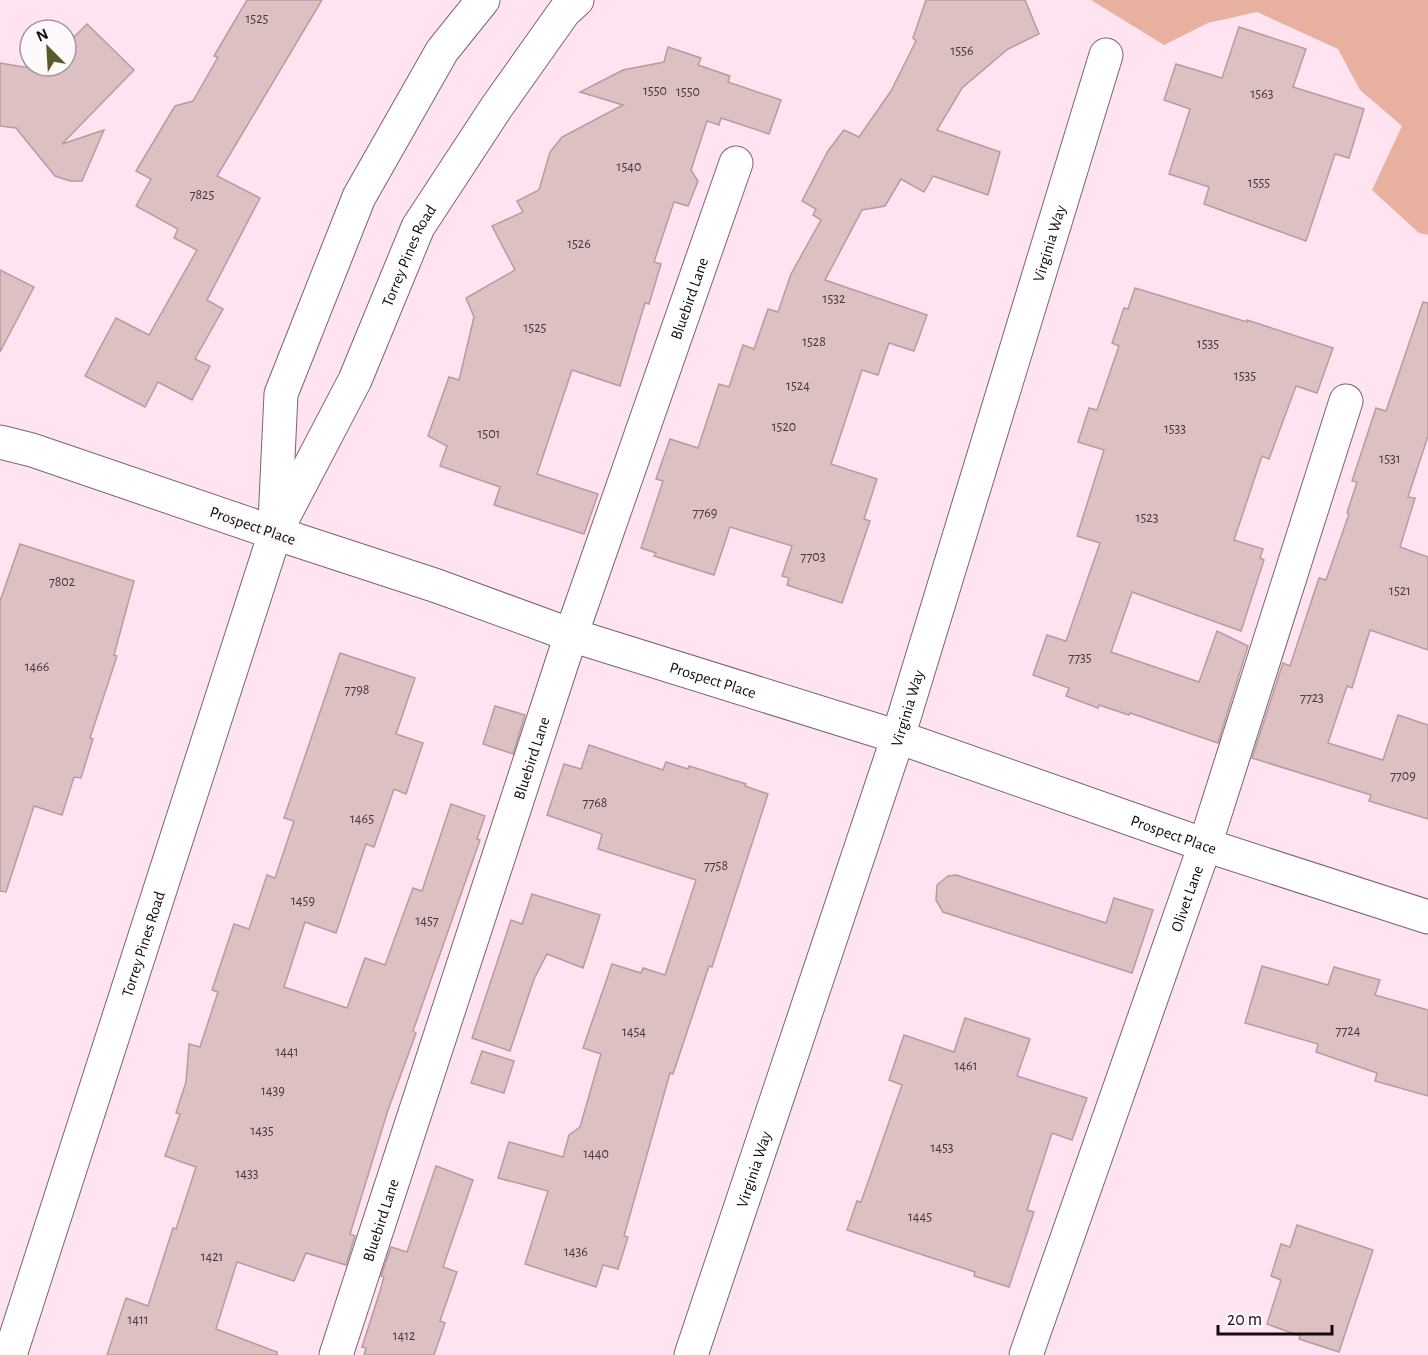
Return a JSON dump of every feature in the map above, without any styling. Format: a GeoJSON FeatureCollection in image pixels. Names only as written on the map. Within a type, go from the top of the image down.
{"type":"FeatureCollection","features":[{"type":"Feature","properties":{"kind":"street","name":"Torrey Pines Road"},"geometry":{"type":"LineString","coordinates":[[274,533],[281,394],[359,197],[442,51],[483,0]]}},
{"type":"Feature","properties":{"kind":"street","name":"Torrey Pines Road"},"geometry":{"type":"LineString","coordinates":[[10,1355],[274,533],[356,380],[418,227],[496,108],[564,12],[577,0]]}},
{"type":"Feature","properties":{"kind":"street","name":"Virginia Way"},"geometry":{"type":"LineString","coordinates":[[691,1355],[898,737],[1106,55]]}},
{"type":"Feature","properties":{"kind":"street","name":"Bluebird Lane"},"geometry":{"type":"LineString","coordinates":[[336,1355],[571,635],[736,163]]}},
{"type":"Feature","properties":{"kind":"street","name":"Olivet Lane"},"geometry":{"type":"LineString","coordinates":[[1026,1355],[1205,845],[1346,401]]}},
{"type":"Feature","properties":{"kind":"street","name":"Prospect Place"},"geometry":{"type":"LineString","coordinates":[[0,442],[26,448],[437,586],[571,635],[898,737],[1205,845],[1428,917]]}},
{"type":"Feature","properties":{"kind":"shaded area"},"geometry":{"type":"Polygon","coordinates":[[[1091,0],[1428,0],[1428,235],[1419,233],[1372,190],[1402,126],[1360,90],[1338,49],[1257,12],[1208,23],[1164,45],[1091,0]]]}},
{"type":"Feature","properties":{"kind":"building"},"geometry":{"type":"Polygon","coordinates":[[[247,0],[322,0],[217,176],[260,198],[207,300],[223,309],[195,359],[210,366],[192,400],[158,382],[145,407],[85,376],[116,318],[149,335],[197,250],[174,238],[178,229],[136,206],[151,179],[136,171],[175,106],[193,101],[218,57],[214,56],[247,0]]]}},
{"type":"Feature","properties":{"kind":"building"},"geometry":{"type":"Polygon","coordinates":[[[926,0],[1025,0],[1039,34],[1008,49],[962,88],[937,130],[1000,152],[988,195],[933,176],[924,192],[901,179],[885,206],[862,210],[825,280],[927,315],[914,351],[889,343],[878,375],[862,370],[831,464],[877,479],[864,519],[870,521],[842,603],[787,585],[789,578],[782,576],[792,546],[730,527],[714,575],[654,556],[656,553],[641,548],[663,481],[656,479],[670,439],[698,448],[719,384],[729,387],[743,345],[754,349],[768,309],[778,312],[791,274],[821,220],[813,215],[816,209],[802,201],[828,151],[844,130],[859,137],[891,91],[916,41],[913,38],[926,0]]]}},
{"type":"Feature","properties":{"kind":"building"},"geometry":{"type":"Polygon","coordinates":[[[87,24],[134,70],[62,144],[104,130],[82,181],[70,181],[55,176],[16,128],[0,126],[0,63],[18,66],[18,78],[78,78],[78,33],[87,24]]]}},
{"type":"Feature","properties":{"kind":"building"},"geometry":{"type":"Polygon","coordinates":[[[1239,27],[1306,49],[1293,87],[1364,109],[1349,158],[1335,154],[1306,241],[1204,204],[1209,187],[1169,174],[1190,109],[1164,100],[1176,64],[1222,78],[1239,27]]]}},
{"type":"Feature","properties":{"kind":"building"},"geometry":{"type":"Polygon","coordinates":[[[668,47],[701,58],[698,65],[730,76],[728,82],[781,100],[769,134],[721,118],[719,125],[707,121],[691,170],[698,181],[688,206],[674,202],[654,262],[661,264],[649,304],[645,303],[620,386],[572,370],[537,474],[598,494],[584,534],[494,505],[500,487],[440,466],[447,446],[428,436],[449,377],[459,380],[474,317],[466,298],[515,270],[492,226],[523,212],[517,201],[539,190],[550,152],[562,137],[623,105],[580,92],[623,70],[664,62],[668,47]]]}},
{"type":"Feature","properties":{"kind":"building"},"geometry":{"type":"Polygon","coordinates":[[[0,270],[34,287],[0,352],[0,270]]]}},
{"type":"Feature","properties":{"kind":"building"},"geometry":{"type":"Polygon","coordinates":[[[1135,288],[1247,322],[1247,320],[1333,348],[1317,393],[1296,386],[1269,459],[1262,456],[1234,540],[1263,549],[1260,558],[1264,560],[1241,631],[1132,592],[1111,652],[1199,682],[1217,631],[1248,646],[1218,743],[1130,713],[1129,715],[1099,705],[1098,708],[1066,696],[1069,688],[1033,675],[1047,635],[1066,641],[1100,543],[1077,536],[1104,450],[1078,442],[1089,408],[1097,410],[1119,346],[1112,343],[1124,308],[1128,309],[1135,288]]]}},
{"type":"Feature","properties":{"kind":"building"},"geometry":{"type":"Polygon","coordinates":[[[1423,302],[1428,303],[1428,436],[1408,497],[1415,498],[1400,547],[1428,557],[1428,650],[1370,630],[1352,688],[1347,686],[1328,743],[1383,760],[1398,715],[1428,725],[1428,819],[1369,801],[1371,795],[1252,758],[1283,663],[1290,666],[1319,578],[1326,580],[1349,514],[1347,513],[1357,482],[1352,481],[1376,408],[1386,411],[1423,302]]]}},
{"type":"Feature","properties":{"kind":"building"},"geometry":{"type":"Polygon","coordinates":[[[20,544],[134,581],[114,655],[117,656],[90,738],[93,739],[81,778],[74,777],[62,815],[34,806],[6,892],[0,891],[0,601],[20,544]]]}},
{"type":"Feature","properties":{"kind":"building"},"geometry":{"type":"Polygon","coordinates":[[[340,653],[415,678],[396,734],[423,743],[406,794],[394,789],[374,847],[366,844],[336,933],[305,922],[284,987],[347,1008],[365,958],[385,965],[413,888],[422,891],[451,804],[485,816],[477,839],[480,840],[413,1031],[416,1033],[388,1110],[350,1234],[355,1236],[346,1265],[306,1253],[294,1281],[237,1262],[216,1329],[277,1352],[277,1355],[107,1355],[126,1298],[148,1306],[173,1228],[176,1229],[196,1167],[165,1156],[180,1114],[176,1113],[186,1082],[189,1044],[200,1047],[218,992],[212,990],[234,924],[249,929],[267,875],[275,878],[294,821],[284,818],[340,653]]]}},
{"type":"Feature","properties":{"kind":"building"},"geometry":{"type":"Polygon","coordinates":[[[495,706],[525,715],[513,754],[483,744],[495,706]]]}},
{"type":"Feature","properties":{"kind":"building"},"geometry":{"type":"Polygon","coordinates":[[[589,745],[663,770],[666,762],[688,769],[689,766],[746,784],[745,786],[768,794],[712,967],[709,966],[673,1074],[670,1073],[624,1236],[628,1237],[618,1269],[603,1265],[596,1287],[525,1264],[548,1191],[498,1178],[509,1142],[563,1157],[569,1135],[580,1127],[601,1054],[583,1048],[612,964],[641,973],[643,968],[665,975],[696,880],[598,849],[602,834],[547,815],[564,764],[581,769],[589,745]]]}},
{"type":"Feature","properties":{"kind":"building"},"geometry":{"type":"Polygon","coordinates":[[[956,875],[1106,923],[1114,898],[1153,910],[1132,973],[943,912],[936,900],[937,885],[948,876],[956,875]]]}},
{"type":"Feature","properties":{"kind":"building"},"geometry":{"type":"Polygon","coordinates":[[[532,894],[600,915],[583,968],[547,954],[534,979],[510,1051],[472,1038],[511,920],[522,924],[532,894]]]}},
{"type":"Feature","properties":{"kind":"building"},"geometry":{"type":"Polygon","coordinates":[[[1262,966],[1328,985],[1334,967],[1380,980],[1375,995],[1428,1010],[1428,1096],[1375,1081],[1377,1073],[1316,1052],[1318,1044],[1245,1023],[1262,966]]]}},
{"type":"Feature","properties":{"kind":"building"},"geometry":{"type":"Polygon","coordinates":[[[965,1018],[1030,1039],[1017,1076],[1087,1098],[1072,1140],[1052,1133],[1027,1210],[1034,1212],[1009,1287],[974,1276],[975,1272],[847,1230],[857,1201],[861,1202],[902,1085],[889,1080],[904,1035],[954,1052],[965,1018]]]}},
{"type":"Feature","properties":{"kind":"building"},"geometry":{"type":"Polygon","coordinates":[[[482,1051],[514,1061],[504,1093],[471,1083],[482,1051]]]}},
{"type":"Feature","properties":{"kind":"building"},"geometry":{"type":"Polygon","coordinates":[[[436,1166],[473,1180],[443,1267],[457,1272],[440,1321],[445,1323],[434,1355],[364,1355],[366,1348],[362,1347],[391,1247],[407,1252],[436,1166]]]}},
{"type":"Feature","properties":{"kind":"building"},"geometry":{"type":"Polygon","coordinates":[[[1297,1225],[1373,1250],[1339,1352],[1299,1339],[1300,1336],[1267,1324],[1281,1280],[1271,1276],[1281,1244],[1290,1247],[1297,1225]]]}}]}
